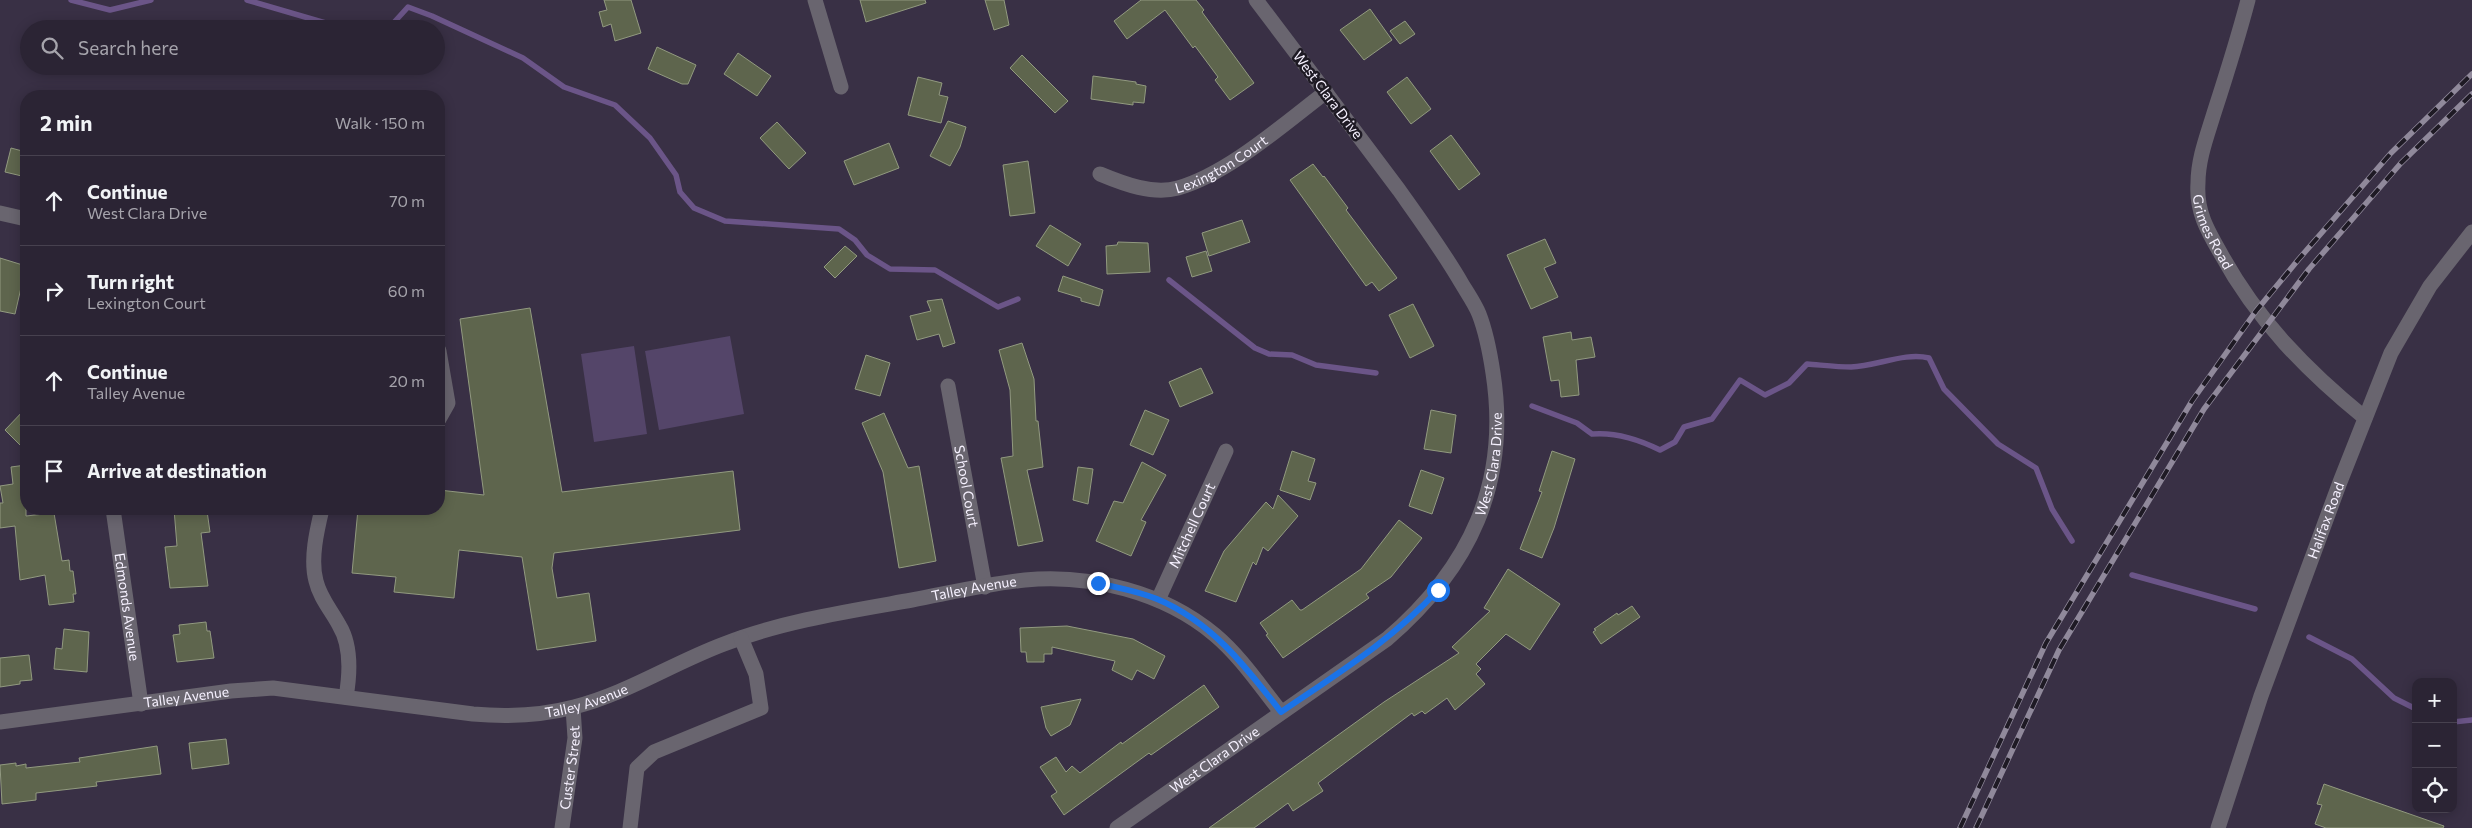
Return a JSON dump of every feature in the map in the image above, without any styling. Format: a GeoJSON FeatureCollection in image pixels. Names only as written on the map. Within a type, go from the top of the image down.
{"type":"FeatureCollection","features":[{"type":"Feature","properties":{"kind":"street"},"geometry":{"type":"LineString","coordinates":[[815,0],[842,87]]}},
{"type":"Feature","properties":{"kind":"street","name":"West Clara Drive"},"geometry":{"type":"LineString","coordinates":[[1117,828],[1387,639],[1412,618],[1438,590],[1460,558],[1474,532],[1484,503],[1493,465],[1498,427],[1496,394],[1491,362],[1479,313],[1428,230],[1256,0]]}},
{"type":"Feature","properties":{"kind":"street","name":"Grimes Road"},"geometry":{"type":"LineString","coordinates":[[2248,0],[2203,151],[2198,181],[2197,203],[2202,219],[2246,297],[2280,341],[2328,389],[2365,418]]}},
{"type":"Feature","properties":{"kind":"street","name":"Lexington Court"},"geometry":{"type":"LineString","coordinates":[[1100,174],[1122,183],[1145,188],[1178,188],[1205,176],[1243,154],[1326,92]]}},
{"type":"Feature","properties":{"kind":"street"},"geometry":{"type":"LineString","coordinates":[[0,213],[20,218]]}},
{"type":"Feature","properties":{"kind":"street","name":"Halifax Road"},"geometry":{"type":"LineString","coordinates":[[2218,828],[2261,696],[2391,353],[2430,286],[2472,232]]}},
{"type":"Feature","properties":{"kind":"street"},"geometry":{"type":"LineString","coordinates":[[445,386],[448,403],[445,408]]}},
{"type":"Feature","properties":{"kind":"street","name":"School Court"},"geometry":{"type":"LineString","coordinates":[[948,386],[985,587]]}},
{"type":"Feature","properties":{"kind":"street","name":"Mitchell Court"},"geometry":{"type":"LineString","coordinates":[[1158,600],[1226,451]]}},
{"type":"Feature","properties":{"kind":"street","name":"Edmonds Avenue"},"geometry":{"type":"LineString","coordinates":[[115,515],[141,704]]}},
{"type":"Feature","properties":{"kind":"street"},"geometry":{"type":"LineString","coordinates":[[321,515],[314,565],[315,579],[321,596],[341,627],[345,640],[349,663],[346,697]]}},
{"type":"Feature","properties":{"kind":"street","name":"Talley Avenue"},"geometry":{"type":"LineString","coordinates":[[0,722],[231,691],[273,688],[500,717],[535,715],[573,708],[646,679],[696,655],[741,638],[870,608],[1026,580],[1098,583],[1137,592],[1158,600]]}},
{"type":"Feature","properties":{"kind":"street"},"geometry":{"type":"LineString","coordinates":[[1158,600],[1187,615],[1215,635],[1241,661],[1281,712]]}},
{"type":"Feature","properties":{"kind":"street"},"geometry":{"type":"LineString","coordinates":[[630,828],[637,768],[654,752],[761,708],[756,674],[741,638]]}},
{"type":"Feature","properties":{"kind":"street","name":"Custer Street"},"geometry":{"type":"LineString","coordinates":[[562,828],[575,738],[573,708]]}},
{"type":"Feature","properties":{"kind":"shaded area"},"geometry":{"type":"Polygon","coordinates":[[[730,336],[744,414],[659,430],[645,351],[730,336]]]}},
{"type":"Feature","properties":{"kind":"shaded area"},"geometry":{"type":"Polygon","coordinates":[[[634,346],[647,434],[594,442],[581,354],[634,346]]]}},
{"type":"Feature","properties":{"kind":"building"},"geometry":{"type":"Polygon","coordinates":[[[604,0],[631,0],[641,33],[615,41],[611,24],[603,27],[599,12],[607,10],[604,0]]]}},
{"type":"Feature","properties":{"kind":"building"},"geometry":{"type":"Polygon","coordinates":[[[860,0],[925,0],[926,3],[866,22],[860,0]]]}},
{"type":"Feature","properties":{"kind":"building"},"geometry":{"type":"Polygon","coordinates":[[[985,0],[1004,0],[1009,25],[994,30],[985,0]]]}},
{"type":"Feature","properties":{"kind":"building"},"geometry":{"type":"Polygon","coordinates":[[[1141,0],[1196,0],[1204,10],[1202,12],[1254,83],[1230,100],[1215,80],[1218,77],[1195,46],[1193,48],[1165,10],[1127,39],[1114,21],[1141,0]]]}},
{"type":"Feature","properties":{"kind":"building"},"geometry":{"type":"Polygon","coordinates":[[[1370,9],[1392,40],[1364,60],[1340,30],[1370,9]]]}},
{"type":"Feature","properties":{"kind":"building"},"geometry":{"type":"Polygon","coordinates":[[[1405,21],[1415,34],[1400,44],[1390,31],[1405,21]]]}},
{"type":"Feature","properties":{"kind":"building"},"geometry":{"type":"Polygon","coordinates":[[[657,47],[696,65],[688,84],[682,84],[648,69],[657,47]]]}},
{"type":"Feature","properties":{"kind":"building"},"geometry":{"type":"Polygon","coordinates":[[[738,53],[771,76],[757,96],[724,74],[738,53]]]}},
{"type":"Feature","properties":{"kind":"building"},"geometry":{"type":"Polygon","coordinates":[[[1022,55],[1068,101],[1055,113],[1010,68],[1022,55]]]}},
{"type":"Feature","properties":{"kind":"building"},"geometry":{"type":"Polygon","coordinates":[[[1093,76],[1136,82],[1136,84],[1146,86],[1144,103],[1133,102],[1133,105],[1091,99],[1093,76]]]}},
{"type":"Feature","properties":{"kind":"building"},"geometry":{"type":"Polygon","coordinates":[[[918,77],[942,83],[939,95],[948,97],[941,123],[908,115],[918,77]]]}},
{"type":"Feature","properties":{"kind":"building"},"geometry":{"type":"Polygon","coordinates":[[[1407,77],[1431,109],[1411,124],[1387,92],[1407,77]]]}},
{"type":"Feature","properties":{"kind":"building"},"geometry":{"type":"Polygon","coordinates":[[[948,121],[966,127],[960,147],[950,166],[930,156],[948,121]]]}},
{"type":"Feature","properties":{"kind":"building"},"geometry":{"type":"Polygon","coordinates":[[[777,122],[806,153],[789,169],[760,138],[777,122]]]}},
{"type":"Feature","properties":{"kind":"building"},"geometry":{"type":"Polygon","coordinates":[[[1451,135],[1480,174],[1459,190],[1430,151],[1451,135]]]}},
{"type":"Feature","properties":{"kind":"building"},"geometry":{"type":"Polygon","coordinates":[[[889,143],[899,168],[854,185],[844,161],[889,143]]]}},
{"type":"Feature","properties":{"kind":"building"},"geometry":{"type":"Polygon","coordinates":[[[11,148],[20,150],[20,176],[5,172],[11,148]]]}},
{"type":"Feature","properties":{"kind":"building"},"geometry":{"type":"Polygon","coordinates":[[[1028,161],[1035,213],[1010,216],[1003,165],[1028,161]]]}},
{"type":"Feature","properties":{"kind":"building"},"geometry":{"type":"Polygon","coordinates":[[[1313,164],[1348,208],[1346,210],[1397,278],[1379,291],[1372,282],[1366,286],[1290,180],[1313,164]]]}},
{"type":"Feature","properties":{"kind":"building"},"geometry":{"type":"Polygon","coordinates":[[[1242,220],[1250,242],[1209,256],[1202,233],[1242,220]]]}},
{"type":"Feature","properties":{"kind":"building"},"geometry":{"type":"Polygon","coordinates":[[[1050,225],[1081,244],[1068,266],[1036,246],[1050,225]]]}},
{"type":"Feature","properties":{"kind":"building"},"geometry":{"type":"Polygon","coordinates":[[[1545,239],[1556,263],[1544,268],[1558,297],[1531,309],[1507,255],[1545,239]]]}},
{"type":"Feature","properties":{"kind":"building"},"geometry":{"type":"Polygon","coordinates":[[[1118,242],[1148,243],[1150,272],[1107,274],[1106,246],[1117,245],[1118,242]]]}},
{"type":"Feature","properties":{"kind":"building"},"geometry":{"type":"Polygon","coordinates":[[[845,246],[857,256],[835,278],[824,267],[845,246]]]}},
{"type":"Feature","properties":{"kind":"building"},"geometry":{"type":"Polygon","coordinates":[[[1206,251],[1212,271],[1192,277],[1186,257],[1206,251]]]}},
{"type":"Feature","properties":{"kind":"building"},"geometry":{"type":"Polygon","coordinates":[[[0,258],[20,264],[20,292],[15,314],[0,311],[0,258]]]}},
{"type":"Feature","properties":{"kind":"building"},"geometry":{"type":"Polygon","coordinates":[[[1063,276],[1103,290],[1099,306],[1058,291],[1063,276]]]}},
{"type":"Feature","properties":{"kind":"building"},"geometry":{"type":"Polygon","coordinates":[[[942,299],[955,343],[943,347],[939,334],[917,340],[910,316],[931,311],[927,301],[942,299]]]}},
{"type":"Feature","properties":{"kind":"building"},"geometry":{"type":"Polygon","coordinates":[[[1413,304],[1434,346],[1410,358],[1389,315],[1413,304]]]}},
{"type":"Feature","properties":{"kind":"building"},"geometry":{"type":"Polygon","coordinates":[[[530,308],[562,492],[733,471],[740,530],[554,553],[552,568],[557,598],[589,593],[596,641],[537,650],[522,557],[459,550],[454,598],[394,592],[396,577],[352,573],[357,515],[445,515],[445,491],[484,495],[460,319],[530,308]]]}},
{"type":"Feature","properties":{"kind":"building"},"geometry":{"type":"Polygon","coordinates":[[[1571,332],[1572,340],[1591,337],[1595,357],[1576,360],[1579,395],[1561,397],[1559,380],[1551,381],[1543,337],[1571,332]]]}},
{"type":"Feature","properties":{"kind":"building"},"geometry":{"type":"Polygon","coordinates":[[[1022,343],[1034,379],[1036,421],[1038,421],[1043,467],[1027,470],[1043,541],[1018,546],[1001,458],[1013,456],[1010,390],[999,350],[1022,343]]]}},
{"type":"Feature","properties":{"kind":"building"},"geometry":{"type":"Polygon","coordinates":[[[866,355],[890,363],[880,396],[855,389],[866,355]]]}},
{"type":"Feature","properties":{"kind":"building"},"geometry":{"type":"Polygon","coordinates":[[[1201,368],[1213,393],[1180,407],[1169,382],[1201,368]]]}},
{"type":"Feature","properties":{"kind":"building"},"geometry":{"type":"Polygon","coordinates":[[[1145,410],[1169,420],[1153,455],[1130,445],[1145,410]]]}},
{"type":"Feature","properties":{"kind":"building"},"geometry":{"type":"Polygon","coordinates":[[[1431,410],[1456,415],[1451,453],[1424,449],[1431,410]]]}},
{"type":"Feature","properties":{"kind":"building"},"geometry":{"type":"Polygon","coordinates":[[[884,413],[908,468],[919,466],[936,561],[899,568],[883,472],[862,423],[884,413]]]}},
{"type":"Feature","properties":{"kind":"building"},"geometry":{"type":"Polygon","coordinates":[[[20,414],[20,445],[5,430],[20,414]]]}},
{"type":"Feature","properties":{"kind":"building"},"geometry":{"type":"Polygon","coordinates":[[[1292,451],[1315,459],[1308,481],[1316,483],[1310,500],[1280,490],[1292,451]]]}},
{"type":"Feature","properties":{"kind":"building"},"geometry":{"type":"Polygon","coordinates":[[[1552,451],[1575,459],[1554,528],[1542,558],[1520,549],[1542,492],[1539,491],[1552,451]]]}},
{"type":"Feature","properties":{"kind":"building"},"geometry":{"type":"Polygon","coordinates":[[[1142,462],[1166,475],[1141,520],[1146,522],[1131,556],[1096,541],[1114,501],[1123,503],[1142,462]]]}},
{"type":"Feature","properties":{"kind":"building"},"geometry":{"type":"Polygon","coordinates":[[[20,466],[20,515],[54,515],[62,561],[69,560],[70,571],[73,571],[76,594],[73,594],[74,602],[49,605],[45,575],[20,580],[15,526],[0,528],[0,503],[3,503],[0,486],[13,484],[11,467],[20,466]]]}},
{"type":"Feature","properties":{"kind":"building"},"geometry":{"type":"Polygon","coordinates":[[[1078,467],[1093,469],[1088,504],[1073,500],[1078,467]]]}},
{"type":"Feature","properties":{"kind":"building"},"geometry":{"type":"Polygon","coordinates":[[[1421,470],[1444,478],[1432,514],[1409,506],[1421,470]]]}},
{"type":"Feature","properties":{"kind":"building"},"geometry":{"type":"Polygon","coordinates":[[[1278,495],[1298,516],[1268,551],[1263,547],[1256,565],[1253,562],[1236,602],[1205,591],[1224,551],[1266,502],[1273,509],[1278,495]]]}},
{"type":"Feature","properties":{"kind":"building"},"geometry":{"type":"Polygon","coordinates":[[[174,515],[208,515],[210,532],[201,533],[208,586],[170,588],[165,547],[177,546],[174,515]]]}},
{"type":"Feature","properties":{"kind":"building"},"geometry":{"type":"Polygon","coordinates":[[[1399,520],[1422,538],[1391,577],[1366,594],[1369,598],[1283,658],[1266,635],[1268,634],[1260,623],[1292,600],[1302,610],[1361,569],[1399,520]]]}},
{"type":"Feature","properties":{"kind":"building"},"geometry":{"type":"Polygon","coordinates":[[[1508,569],[1560,604],[1530,650],[1506,634],[1476,664],[1481,669],[1476,674],[1485,684],[1455,710],[1447,698],[1425,714],[1422,711],[1414,716],[1412,713],[1318,783],[1323,791],[1293,811],[1288,803],[1254,828],[1209,828],[1384,702],[1459,653],[1452,647],[1490,611],[1484,608],[1508,569]]]}},
{"type":"Feature","properties":{"kind":"building"},"geometry":{"type":"Polygon","coordinates":[[[1632,606],[1640,617],[1601,644],[1593,632],[1596,630],[1594,629],[1617,613],[1618,615],[1632,606]]]}},
{"type":"Feature","properties":{"kind":"building"},"geometry":{"type":"Polygon","coordinates":[[[206,622],[207,631],[210,631],[214,658],[177,662],[173,635],[180,634],[179,625],[206,622]]]}},
{"type":"Feature","properties":{"kind":"building"},"geometry":{"type":"Polygon","coordinates":[[[1067,626],[1133,639],[1165,656],[1154,679],[1137,670],[1132,680],[1112,670],[1115,661],[1052,647],[1052,654],[1044,654],[1044,662],[1027,662],[1026,652],[1021,652],[1020,628],[1067,626]]]}},
{"type":"Feature","properties":{"kind":"building"},"geometry":{"type":"Polygon","coordinates":[[[64,629],[89,632],[87,672],[54,669],[56,648],[62,649],[64,629]]]}},
{"type":"Feature","properties":{"kind":"building"},"geometry":{"type":"Polygon","coordinates":[[[29,655],[32,680],[20,681],[20,684],[0,687],[0,658],[29,655]]]}},
{"type":"Feature","properties":{"kind":"building"},"geometry":{"type":"Polygon","coordinates":[[[1204,685],[1219,707],[1151,755],[1149,753],[1064,815],[1051,796],[1057,792],[1040,767],[1056,757],[1066,772],[1072,766],[1080,773],[1121,742],[1122,744],[1204,685]]]}},
{"type":"Feature","properties":{"kind":"building"},"geometry":{"type":"Polygon","coordinates":[[[1081,699],[1070,725],[1051,736],[1046,728],[1041,707],[1081,699]]]}},
{"type":"Feature","properties":{"kind":"building"},"geometry":{"type":"Polygon","coordinates":[[[226,739],[229,764],[192,769],[189,743],[226,739]]]}},
{"type":"Feature","properties":{"kind":"building"},"geometry":{"type":"Polygon","coordinates":[[[157,746],[161,774],[96,782],[97,786],[36,793],[36,800],[2,804],[0,765],[16,763],[16,766],[26,764],[26,768],[80,762],[79,758],[157,746]]]}},
{"type":"Feature","properties":{"kind":"building"},"geometry":{"type":"Polygon","coordinates":[[[2324,784],[2444,826],[2443,828],[2326,828],[2315,824],[2322,805],[2317,804],[2324,784]]]}},
{"type":"Feature","properties":{"kind":"waterway"},"geometry":{"type":"LineString","coordinates":[[71,0],[110,10],[151,0]]}},
{"type":"Feature","properties":{"kind":"waterway"},"geometry":{"type":"LineString","coordinates":[[247,0],[315,20]]}},
{"type":"Feature","properties":{"kind":"waterway"},"geometry":{"type":"LineString","coordinates":[[396,20],[408,7],[441,20]]}},
{"type":"Feature","properties":{"kind":"waterway"},"geometry":{"type":"LineString","coordinates":[[445,22],[523,58],[564,87],[615,105],[650,138],[676,175],[680,192],[694,208],[725,221],[839,229],[855,240],[867,255],[890,269],[935,270],[998,307],[1018,299]]}},
{"type":"Feature","properties":{"kind":"waterway"},"geometry":{"type":"LineString","coordinates":[[1169,280],[1255,348],[1269,354],[1292,355],[1316,365],[1376,373]]}},
{"type":"Feature","properties":{"kind":"waterway"},"geometry":{"type":"LineString","coordinates":[[1532,406],[1577,423],[1592,434],[1610,434],[1627,437],[1660,450],[1675,442],[1684,427],[1712,419],[1740,380],[1765,395],[1789,383],[1807,364],[1851,367],[1901,358],[1929,358],[1944,389],[1998,444],[2036,468],[2052,509],[2072,541]]}},
{"type":"Feature","properties":{"kind":"waterway"},"geometry":{"type":"LineString","coordinates":[[2132,575],[2255,609]]}},
{"type":"Feature","properties":{"kind":"waterway"},"geometry":{"type":"LineString","coordinates":[[2309,637],[2352,659],[2394,698],[2412,707]]}},
{"type":"Feature","properties":{"kind":"waterway"},"geometry":{"type":"LineString","coordinates":[[2457,722],[2472,720]]}},
{"type":"Feature","properties":{"kind":"railway"},"geometry":{"type":"LineString","coordinates":[[1960,828],[2046,643],[2192,401],[2256,311],[2298,260],[2391,153],[2472,74]]}},
{"type":"Feature","properties":{"kind":"railway"},"geometry":{"type":"LineString","coordinates":[[1976,828],[2059,650],[2204,409],[2309,269],[2401,163],[2472,94]]}},
{"type":"Feature","properties":{"kind":"route"},"geometry":{"type":"LineString","coordinates":[[1098,583],[1137,592],[1158,600],[1187,615],[1215,635],[1241,661],[1281,712],[1387,639],[1412,618],[1438,590]]}}]}
